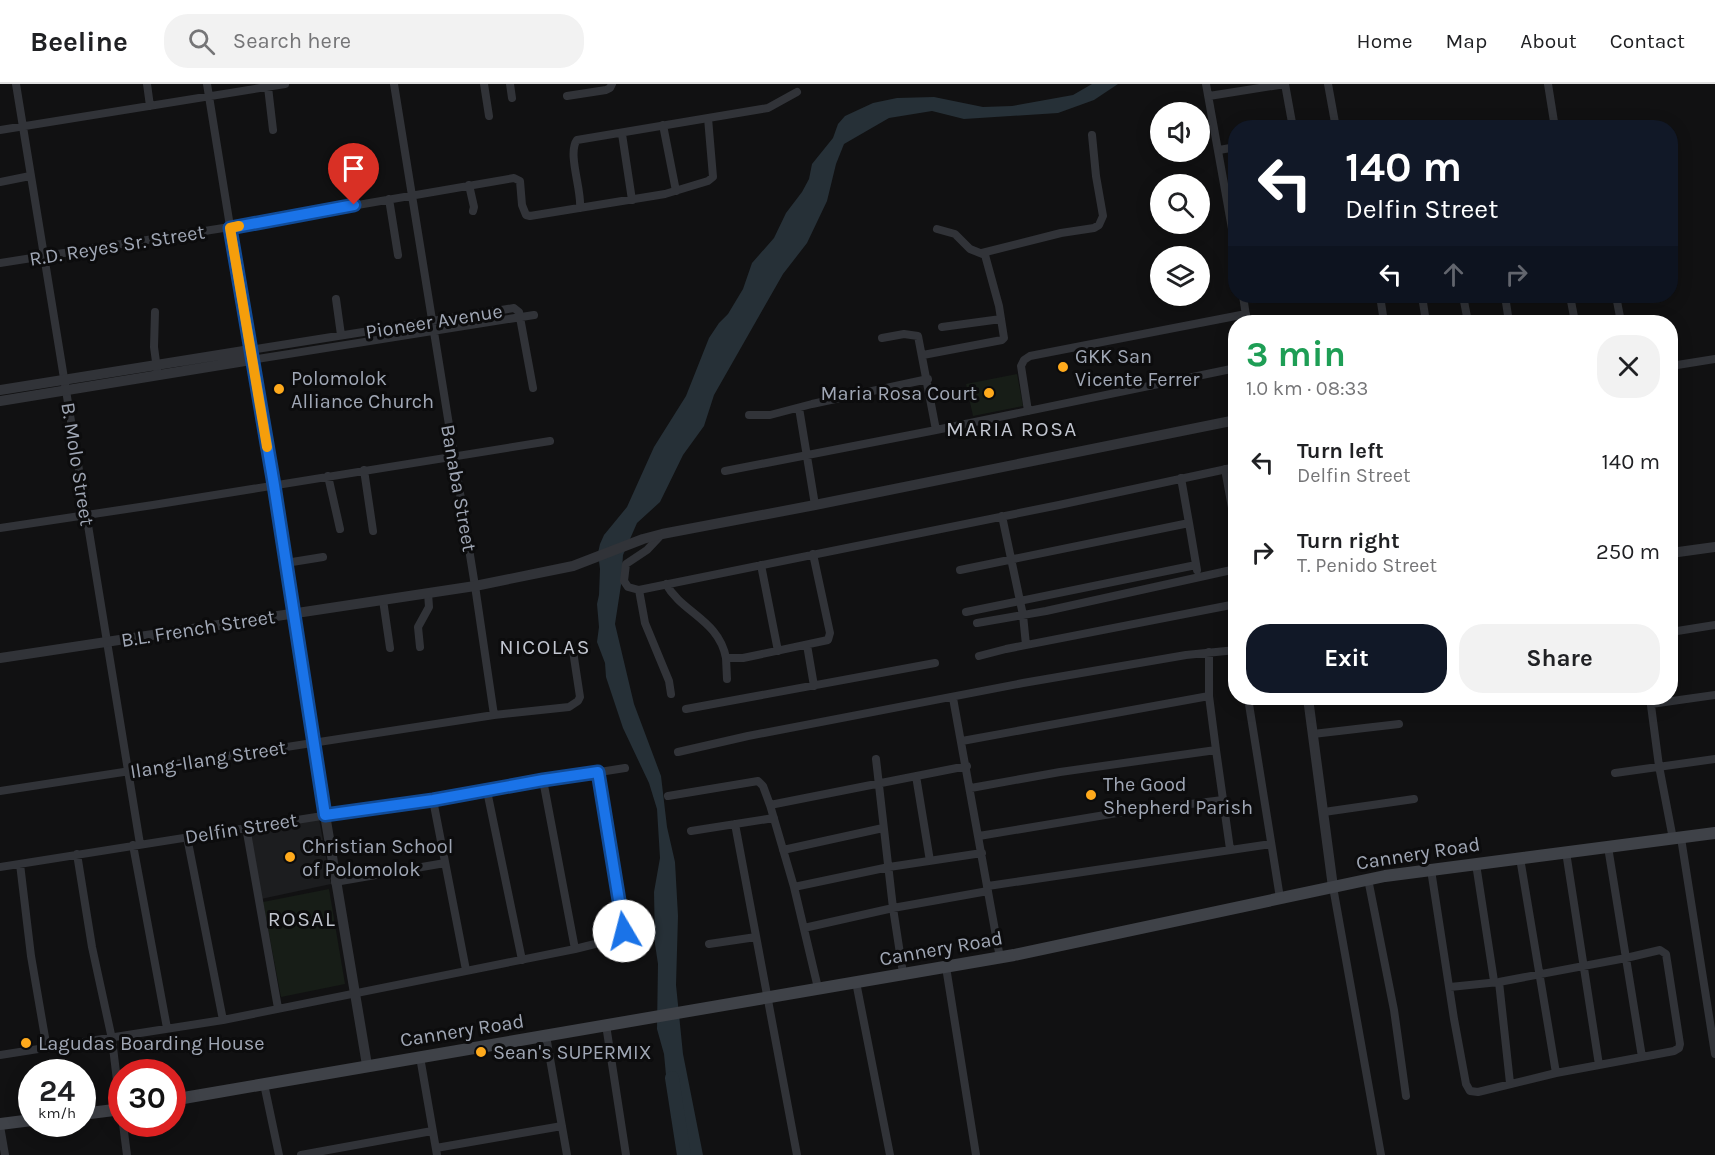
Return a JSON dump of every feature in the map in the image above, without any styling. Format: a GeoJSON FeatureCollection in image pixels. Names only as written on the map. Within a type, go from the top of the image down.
{"type":"FeatureCollection","features":[{"type":"Feature","properties":{"kind":"main road","name":"Cannery Road"},"geometry":{"type":"LineString","coordinates":[[186,1098],[1000,958],[1368,879],[1715,833]]}},
{"type":"Feature","properties":{"kind":"main road"},"geometry":{"type":"LineString","coordinates":[[0,1125],[18,1122]]}},
{"type":"Feature","properties":{"kind":"street","name":"B. Molo Street"},"geometry":{"type":"LineString","coordinates":[[16,84],[128,770],[136,845],[167,1029]]}},
{"type":"Feature","properties":{"kind":"street"},"geometry":{"type":"LineString","coordinates":[[147,84],[150,106]]}},
{"type":"Feature","properties":{"kind":"street"},"geometry":{"type":"LineString","coordinates":[[207,84],[274,485],[335,882],[367,1065]]}},
{"type":"Feature","properties":{"kind":"street"},"geometry":{"type":"LineString","coordinates":[[0,130],[285,84]]}},
{"type":"Feature","properties":{"kind":"street","name":"Banaba Street"},"geometry":{"type":"LineString","coordinates":[[394,84],[494,715]]}},
{"type":"Feature","properties":{"kind":"street"},"geometry":{"type":"LineString","coordinates":[[484,84],[489,116]]}},
{"type":"Feature","properties":{"kind":"street"},"geometry":{"type":"LineString","coordinates":[[510,84],[512,98]]}},
{"type":"Feature","properties":{"kind":"street"},"geometry":{"type":"LineString","coordinates":[[567,96],[606,90],[612,84]]}},
{"type":"Feature","properties":{"kind":"street"},"geometry":{"type":"LineString","coordinates":[[1206,84],[1228,190]]}},
{"type":"Feature","properties":{"kind":"street"},"geometry":{"type":"LineString","coordinates":[[1209,96],[1285,84],[1292,120]]}},
{"type":"Feature","properties":{"kind":"street"},"geometry":{"type":"LineString","coordinates":[[1329,84],[1335,120]]}},
{"type":"Feature","properties":{"kind":"street"},"geometry":{"type":"LineString","coordinates":[[1548,84],[1554,120]]}},
{"type":"Feature","properties":{"kind":"street"},"geometry":{"type":"LineString","coordinates":[[268,87],[273,130]]}},
{"type":"Feature","properties":{"kind":"street"},"geometry":{"type":"LineString","coordinates":[[708,118],[714,173],[708,181],[632,200],[580,208],[581,198],[573,153],[575,142],[578,140],[622,134],[663,125],[768,108],[797,92]]}},
{"type":"Feature","properties":{"kind":"street"},"geometry":{"type":"LineString","coordinates":[[663,125],[676,190]]}},
{"type":"Feature","properties":{"kind":"street"},"geometry":{"type":"LineString","coordinates":[[622,134],[632,200]]}},
{"type":"Feature","properties":{"kind":"street"},"geometry":{"type":"LineString","coordinates":[[937,229],[955,234],[970,249],[982,253],[1099,225],[1102,216],[1092,135]]}},
{"type":"Feature","properties":{"kind":"street"},"geometry":{"type":"LineString","coordinates":[[1219,150],[1228,148]]}},
{"type":"Feature","properties":{"kind":"street"},"geometry":{"type":"LineString","coordinates":[[0,182],[30,176]]}},
{"type":"Feature","properties":{"kind":"street","name":"R.D. Reyes Sr. Street"},"geometry":{"type":"LineString","coordinates":[[0,263],[230,228],[469,185],[518,179],[523,210],[528,216],[580,208]]}},
{"type":"Feature","properties":{"kind":"street"},"geometry":{"type":"LineString","coordinates":[[469,185],[473,211]]}},
{"type":"Feature","properties":{"kind":"street"},"geometry":{"type":"LineString","coordinates":[[389,199],[398,255]]}},
{"type":"Feature","properties":{"kind":"street"},"geometry":{"type":"LineString","coordinates":[[923,355],[1004,338],[987,260],[982,253]]}},
{"type":"Feature","properties":{"kind":"street"},"geometry":{"type":"LineString","coordinates":[[336,299],[341,335]]}},
{"type":"Feature","properties":{"kind":"street","name":"Pioneer Avenue"},"geometry":{"type":"LineString","coordinates":[[0,401],[66,385],[432,325],[513,308],[518,311],[520,317]]}},
{"type":"Feature","properties":{"kind":"street"},"geometry":{"type":"LineString","coordinates":[[155,312],[157,370]]}},
{"type":"Feature","properties":{"kind":"street"},"geometry":{"type":"LineString","coordinates":[[533,388],[520,317],[534,315]]}},
{"type":"Feature","properties":{"kind":"street"},"geometry":{"type":"LineString","coordinates":[[942,327],[1001,319]]}},
{"type":"Feature","properties":{"kind":"street"},"geometry":{"type":"LineString","coordinates":[[1028,411],[1021,366],[1030,356],[1228,321]]}},
{"type":"Feature","properties":{"kind":"street","name":"Pioneer Avenue"},"geometry":{"type":"LineString","coordinates":[[251,355],[341,335],[432,325]]}},
{"type":"Feature","properties":{"kind":"street"},"geometry":{"type":"LineString","coordinates":[[882,338],[914,334],[921,340],[936,430]]}},
{"type":"Feature","properties":{"kind":"street"},"geometry":{"type":"LineString","coordinates":[[1678,365],[1715,359]]}},
{"type":"Feature","properties":{"kind":"street"},"geometry":{"type":"LineString","coordinates":[[725,471],[1228,370]]}},
{"type":"Feature","properties":{"kind":"street"},"geometry":{"type":"LineString","coordinates":[[749,415],[762,416],[928,379]]}},
{"type":"Feature","properties":{"kind":"street","name":"Pioneer Avenue"},"geometry":{"type":"LineString","coordinates":[[0,390],[66,385]]}},
{"type":"Feature","properties":{"kind":"street"},"geometry":{"type":"LineString","coordinates":[[799,408],[815,505]]}},
{"type":"Feature","properties":{"kind":"street","name":"B.L. French Street"},"geometry":{"type":"LineString","coordinates":[[0,658],[475,586],[573,566],[636,541],[662,534],[1228,422]]}},
{"type":"Feature","properties":{"kind":"street"},"geometry":{"type":"LineString","coordinates":[[0,528],[550,441]]}},
{"type":"Feature","properties":{"kind":"street"},"geometry":{"type":"LineString","coordinates":[[662,534],[647,550],[626,564],[624,574],[626,584],[633,589],[639,590],[1228,468]]}},
{"type":"Feature","properties":{"kind":"street"},"geometry":{"type":"LineString","coordinates":[[1225,469],[1228,486]]}},
{"type":"Feature","properties":{"kind":"street"},"geometry":{"type":"LineString","coordinates":[[364,470],[373,531]]}},
{"type":"Feature","properties":{"kind":"street"},"geometry":{"type":"LineString","coordinates":[[328,476],[340,529]]}},
{"type":"Feature","properties":{"kind":"street"},"geometry":{"type":"LineString","coordinates":[[1181,478],[1199,577]]}},
{"type":"Feature","properties":{"kind":"street"},"geometry":{"type":"LineString","coordinates":[[1002,516],[1023,615],[1026,645]]}},
{"type":"Feature","properties":{"kind":"street"},"geometry":{"type":"LineString","coordinates":[[960,570],[1189,523]]}},
{"type":"Feature","properties":{"kind":"street"},"geometry":{"type":"LineString","coordinates":[[1678,552],[1715,548]]}},
{"type":"Feature","properties":{"kind":"street"},"geometry":{"type":"LineString","coordinates":[[726,658],[743,658],[828,640],[830,633],[813,554]]}},
{"type":"Feature","properties":{"kind":"street"},"geometry":{"type":"LineString","coordinates":[[286,563],[323,557]]}},
{"type":"Feature","properties":{"kind":"street"},"geometry":{"type":"LineString","coordinates":[[760,565],[778,651]]}},
{"type":"Feature","properties":{"kind":"street"},"geometry":{"type":"LineString","coordinates":[[966,612],[1196,565]]}},
{"type":"Feature","properties":{"kind":"street"},"geometry":{"type":"LineString","coordinates":[[977,623],[1228,571]]}},
{"type":"Feature","properties":{"kind":"street"},"geometry":{"type":"LineString","coordinates":[[666,584],[670,592],[714,631],[725,651],[727,679]]}},
{"type":"Feature","properties":{"kind":"street"},"geometry":{"type":"LineString","coordinates":[[639,590],[645,623],[669,681],[671,694]]}},
{"type":"Feature","properties":{"kind":"street"},"geometry":{"type":"LineString","coordinates":[[420,647],[418,627],[429,608],[428,593]]}},
{"type":"Feature","properties":{"kind":"street"},"geometry":{"type":"LineString","coordinates":[[383,600],[390,648]]}},
{"type":"Feature","properties":{"kind":"street"},"geometry":{"type":"LineString","coordinates":[[980,656],[1228,606]]}},
{"type":"Feature","properties":{"kind":"street"},"geometry":{"type":"LineString","coordinates":[[1678,631],[1715,625]]}},
{"type":"Feature","properties":{"kind":"street"},"geometry":{"type":"LineString","coordinates":[[807,645],[814,686]]}},
{"type":"Feature","properties":{"kind":"street","name":"Ilang-Ilang Street"},"geometry":{"type":"LineString","coordinates":[[0,791],[494,715],[569,707],[580,697],[573,651]]}},
{"type":"Feature","properties":{"kind":"street"},"geometry":{"type":"LineString","coordinates":[[678,752],[748,736],[1023,683],[1228,651]]}},
{"type":"Feature","properties":{"kind":"street"},"geometry":{"type":"LineString","coordinates":[[1209,652],[1209,696],[1230,849]]}},
{"type":"Feature","properties":{"kind":"street"},"geometry":{"type":"LineString","coordinates":[[686,709],[935,663]]}},
{"type":"Feature","properties":{"kind":"street"},"geometry":{"type":"LineString","coordinates":[[1678,698],[1715,695]]}},
{"type":"Feature","properties":{"kind":"street"},"geometry":{"type":"LineString","coordinates":[[962,741],[1209,696]]}},
{"type":"Feature","properties":{"kind":"street"},"geometry":{"type":"LineString","coordinates":[[953,698],[1000,958]]}},
{"type":"Feature","properties":{"kind":"street"},"geometry":{"type":"LineString","coordinates":[[1249,705],[1280,898]]}},
{"type":"Feature","properties":{"kind":"street"},"geometry":{"type":"LineString","coordinates":[[1309,705],[1333,887],[1381,1155]]}},
{"type":"Feature","properties":{"kind":"street"},"geometry":{"type":"LineString","coordinates":[[1651,705],[1659,766],[1677,838],[1715,1054]]}},
{"type":"Feature","properties":{"kind":"street"},"geometry":{"type":"LineString","coordinates":[[1313,734],[1399,724]]}},
{"type":"Feature","properties":{"kind":"street"},"geometry":{"type":"LineString","coordinates":[[971,788],[1060,772],[1216,750]]}},
{"type":"Feature","properties":{"kind":"street"},"geometry":{"type":"LineString","coordinates":[[876,759],[903,973]]}},
{"type":"Feature","properties":{"kind":"street"},"geometry":{"type":"LineString","coordinates":[[1615,773],[1715,759]]}},
{"type":"Feature","properties":{"kind":"street"},"geometry":{"type":"LineString","coordinates":[[770,806],[967,766]]}},
{"type":"Feature","properties":{"kind":"street","name":"Delfin Street"},"geometry":{"type":"LineString","coordinates":[[0,867],[624,768]]}},
{"type":"Feature","properties":{"kind":"street"},"geometry":{"type":"LineString","coordinates":[[0,1055],[223,1020],[522,960],[619,938],[624,931],[598,772]]}},
{"type":"Feature","properties":{"kind":"street"},"geometry":{"type":"LineString","coordinates":[[916,776],[930,861]]}},
{"type":"Feature","properties":{"kind":"street"},"geometry":{"type":"LineString","coordinates":[[543,780],[575,949]]}},
{"type":"Feature","properties":{"kind":"street"},"geometry":{"type":"LineString","coordinates":[[668,796],[758,780],[763,786],[795,886],[818,988]]}},
{"type":"Feature","properties":{"kind":"street"},"geometry":{"type":"LineString","coordinates":[[488,790],[522,960]]}},
{"type":"Feature","properties":{"kind":"street"},"geometry":{"type":"LineString","coordinates":[[1324,812],[1414,799]]}},
{"type":"Feature","properties":{"kind":"street"},"geometry":{"type":"LineString","coordinates":[[433,800],[466,970]]}},
{"type":"Feature","properties":{"kind":"street"},"geometry":{"type":"LineString","coordinates":[[979,836],[1117,813],[1223,800]]}},
{"type":"Feature","properties":{"kind":"street"},"geometry":{"type":"LineString","coordinates":[[691,831],[774,818]]}},
{"type":"Feature","properties":{"kind":"street"},"geometry":{"type":"LineString","coordinates":[[735,824],[797,1155]]}},
{"type":"Feature","properties":{"kind":"street"},"geometry":{"type":"LineString","coordinates":[[246,827],[278,1008]]}},
{"type":"Feature","properties":{"kind":"street"},"geometry":{"type":"LineString","coordinates":[[783,850],[883,828]]}},
{"type":"Feature","properties":{"kind":"street"},"geometry":{"type":"LineString","coordinates":[[187,837],[223,1020]]}},
{"type":"Feature","properties":{"kind":"street"},"geometry":{"type":"LineString","coordinates":[[804,928],[988,888],[1271,844]]}},
{"type":"Feature","properties":{"kind":"street"},"geometry":{"type":"LineString","coordinates":[[1608,847],[1642,1058]]}},
{"type":"Feature","properties":{"kind":"street"},"geometry":{"type":"LineString","coordinates":[[1566,852],[1599,1065]]}},
{"type":"Feature","properties":{"kind":"street"},"geometry":{"type":"LineString","coordinates":[[795,886],[889,867],[982,853]]}},
{"type":"Feature","properties":{"kind":"street"},"geometry":{"type":"LineString","coordinates":[[77,854],[92,947],[115,1059]]}},
{"type":"Feature","properties":{"kind":"street"},"geometry":{"type":"LineString","coordinates":[[1520,858],[1556,1073]]}},
{"type":"Feature","properties":{"kind":"street"},"geometry":{"type":"LineString","coordinates":[[335,882],[445,863]]}},
{"type":"Feature","properties":{"kind":"street"},"geometry":{"type":"LineString","coordinates":[[20,864],[31,956],[47,1049]]}},
{"type":"Feature","properties":{"kind":"street"},"geometry":{"type":"LineString","coordinates":[[1476,864],[1496,981],[1510,1083]]}},
{"type":"Feature","properties":{"kind":"street"},"geometry":{"type":"LineString","coordinates":[[1431,870],[1454,1019],[1468,1088],[1473,1092],[1556,1073],[1642,1058],[1679,1048],[1666,954],[1660,950],[1539,974],[1450,987]]}},
{"type":"Feature","properties":{"kind":"street"},"geometry":{"type":"LineString","coordinates":[[1368,879],[1394,1010],[1406,1096]]}},
{"type":"Feature","properties":{"kind":"street"},"geometry":{"type":"LineString","coordinates":[[709,944],[756,937]]}},
{"type":"Feature","properties":{"kind":"street"},"geometry":{"type":"LineString","coordinates":[[946,967],[976,1155]]}},
{"type":"Feature","properties":{"kind":"street"},"geometry":{"type":"LineString","coordinates":[[856,982],[890,1155]]}},
{"type":"Feature","properties":{"kind":"street"},"geometry":{"type":"LineString","coordinates":[[606,1025],[626,1155]]}},
{"type":"Feature","properties":{"kind":"street"},"geometry":{"type":"LineString","coordinates":[[546,1036],[567,1155]]}},
{"type":"Feature","properties":{"kind":"street"},"geometry":{"type":"LineString","coordinates":[[420,1057],[436,1151],[562,1126]]}},
{"type":"Feature","properties":{"kind":"street"},"geometry":{"type":"LineString","coordinates":[[264,1084],[279,1155]]}},
{"type":"Feature","properties":{"kind":"street"},"geometry":{"type":"LineString","coordinates":[[0,1125],[4,1155]]}},
{"type":"Feature","properties":{"kind":"street"},"geometry":{"type":"LineString","coordinates":[[301,1155],[432,1131]]}},
{"type":"Feature","properties":{"kind":"street"},"geometry":{"type":"LineString","coordinates":[[125,1137],[127,1155]]}},
{"type":"Feature","properties":{"kind":"shaded area"},"geometry":{"type":"Polygon","coordinates":[[[1092,84],[1118,84],[1094,100],[1058,113],[964,119],[932,111],[889,118],[844,144],[836,164],[827,201],[807,243],[783,274],[714,395],[704,426],[683,455],[660,502],[637,523],[623,555],[615,624],[634,704],[661,776],[667,827],[675,862],[678,916],[676,985],[683,1054],[703,1155],[680,1155],[673,1089],[666,1075],[664,1054],[657,1029],[658,964],[655,944],[654,892],[660,858],[657,809],[649,783],[623,728],[597,642],[600,544],[604,535],[627,507],[654,447],[686,396],[709,338],[728,314],[743,289],[752,263],[774,238],[786,213],[809,179],[812,164],[833,138],[838,124],[845,116],[873,103],[897,98],[934,97],[983,107],[1012,106],[1073,95],[1092,84]]]}},
{"type":"Feature","properties":{"kind":"shaded area"},"geometry":{"type":"Polygon","coordinates":[[[1017,374],[1023,406],[973,416],[966,384],[1017,374]]]}},
{"type":"Feature","properties":{"kind":"shaded area","name":"Christian School of Polomolok"},"geometry":{"type":"Polygon","coordinates":[[[319,819],[331,884],[261,899],[248,831],[319,819]]]}},
{"type":"Feature","properties":{"kind":"shaded area"},"geometry":{"type":"Polygon","coordinates":[[[329,889],[345,984],[281,997],[263,902],[329,889]]]}},
{"type":"Feature","properties":{"kind":"waterway"},"geometry":{"type":"LineString","coordinates":[[672,1078],[684,1155]]}},
{"type":"Feature","properties":{"kind":"slow traffic"},"geometry":{"type":"LineString","coordinates":[[239,226],[230,228],[267,447]]}},
{"type":"Feature","properties":{"kind":"place","name":"GKK San Vicente Ferrer"},"geometry":{"type":"Point","coordinates":[1063,367]}},
{"type":"Feature","properties":{"kind":"place","name":"Polomolok Alliance Church"},"geometry":{"type":"Point","coordinates":[279,389]}},
{"type":"Feature","properties":{"kind":"place","name":"Maria Rosa Court"},"geometry":{"type":"Point","coordinates":[989,393]}},
{"type":"Feature","properties":{"kind":"place","name":"The Good Shepherd Parish"},"geometry":{"type":"Point","coordinates":[1091,795]}},
{"type":"Feature","properties":{"kind":"place","name":"Christian School of Polomolok"},"geometry":{"type":"Point","coordinates":[290,857]}},
{"type":"Feature","properties":{"kind":"place","name":"Lagudas Boarding House"},"geometry":{"type":"Point","coordinates":[26,1043]}},
{"type":"Feature","properties":{"kind":"place","name":"Sean's SUPERMIX"},"geometry":{"type":"Point","coordinates":[481,1052]}},
{"type":"Feature","properties":{"kind":"district","name":"MARIA ROSA"},"geometry":{"type":"Point","coordinates":[1012,429]}},
{"type":"Feature","properties":{"kind":"district","name":"NICOLAS"},"geometry":{"type":"Point","coordinates":[545,647]}},
{"type":"Feature","properties":{"kind":"district","name":"ROSAL"},"geometry":{"type":"Point","coordinates":[302,919]}},
{"type":"Feature","properties":{"kind":"route"},"geometry":{"type":"LineString","coordinates":[[354,205],[230,228],[274,485],[325,815],[433,800],[598,772],[624,931]]}}]}
